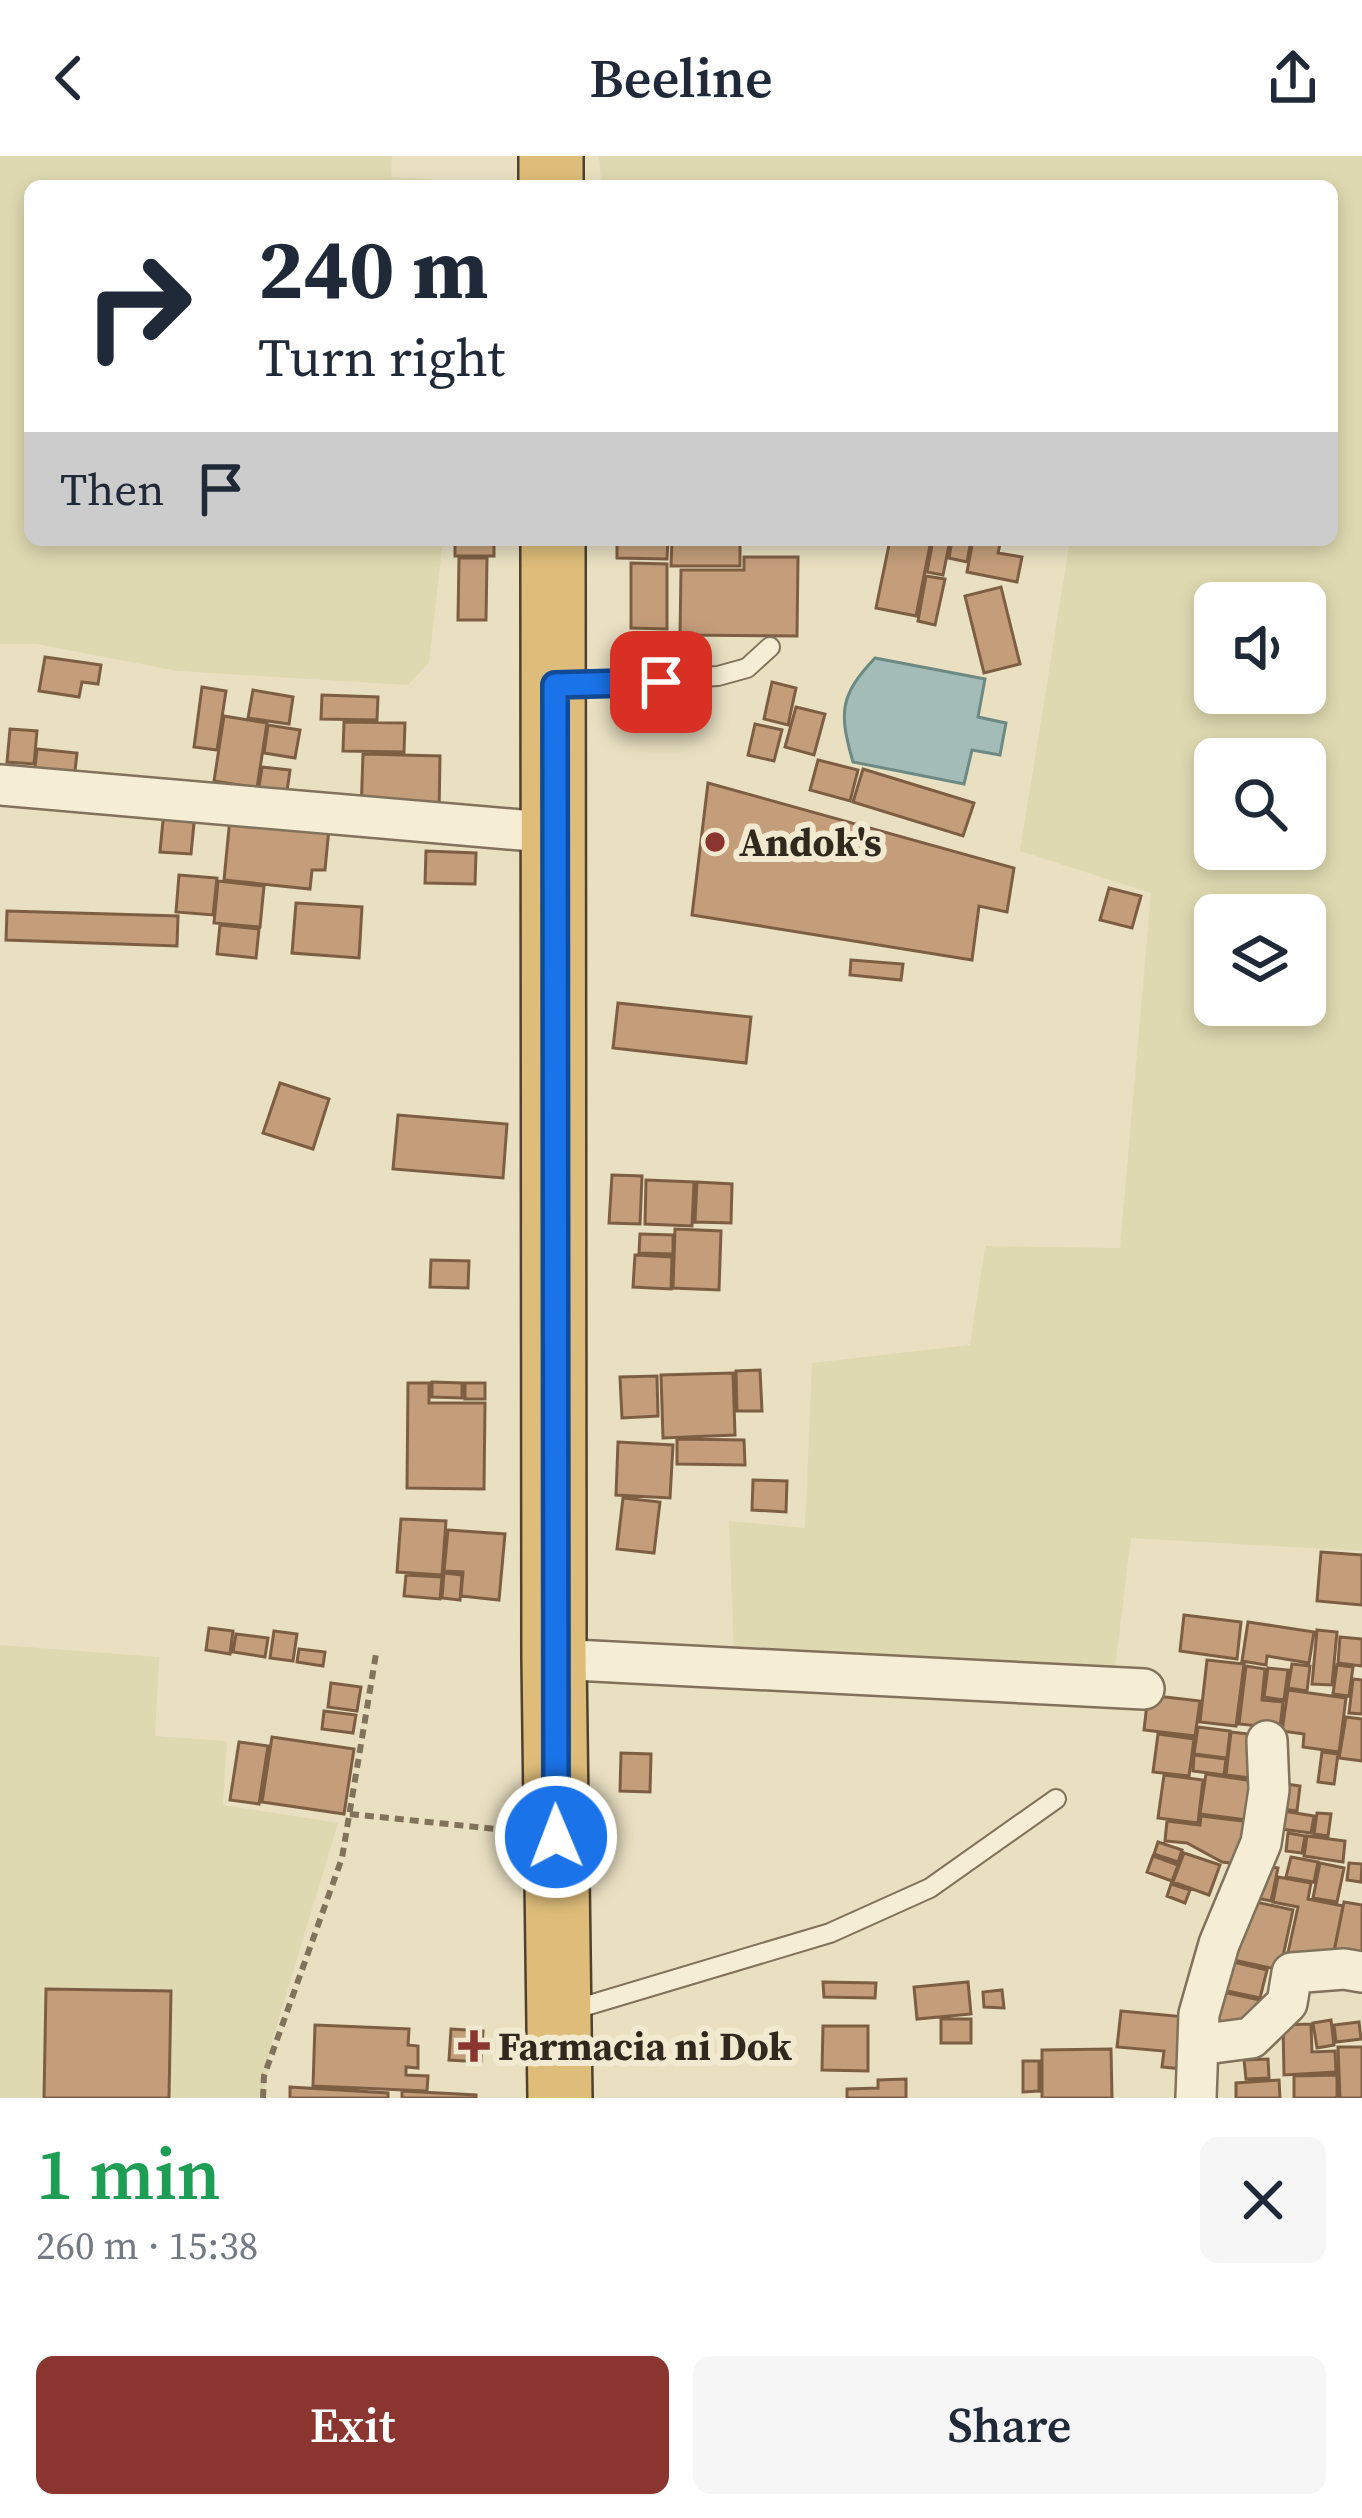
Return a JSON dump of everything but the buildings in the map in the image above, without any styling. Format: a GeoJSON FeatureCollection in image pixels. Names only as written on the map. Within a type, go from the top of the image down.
{"type":"FeatureCollection","features":[{"type":"Feature","properties":{"kind":"highway"},"geometry":{"type":"LineString","coordinates":[[554,546],[554,1659],[560,2098]]}},
{"type":"Feature","properties":{"kind":"street"},"geometry":{"type":"LineString","coordinates":[[0,784],[556,833]]}},
{"type":"Feature","properties":{"kind":"street"},"geometry":{"type":"LineString","coordinates":[[554,1659],[1144,1689]]}},
{"type":"Feature","properties":{"kind":"street"},"geometry":{"type":"LineString","coordinates":[[1196,2098],[1199,2014],[1219,1944],[1261,1843],[1269,1790],[1267,1741]]}},
{"type":"Feature","properties":{"kind":"street"},"geometry":{"type":"LineString","coordinates":[[1198,2044],[1251,2038],[1287,2003],[1292,1973],[1362,1972]]}},
{"type":"Feature","properties":{"kind":"lane"},"geometry":{"type":"LineString","coordinates":[[555,685],[718,676],[747,668],[770,647]]}},
{"type":"Feature","properties":{"kind":"lane"},"geometry":{"type":"LineString","coordinates":[[559,2014],[830,1934],[930,1888],[1056,1799]]}},
{"type":"Feature","properties":{"kind":"path"},"geometry":{"type":"LineString","coordinates":[[263,2098],[264,2076],[342,1858],[376,1654]]}},
{"type":"Feature","properties":{"kind":"path"},"geometry":{"type":"LineString","coordinates":[[350,1814],[506,1830]]}},
{"type":"Feature","properties":{"kind":"shaded area"},"geometry":{"type":"Polygon","coordinates":[[[0,156],[392,156],[391,177],[439,180],[24,180],[24,546],[442,546],[429,663],[408,685],[178,671],[36,644],[0,644],[0,156]]]}},
{"type":"Feature","properties":{"kind":"shaded area"},"geometry":{"type":"Polygon","coordinates":[[[599,156],[1362,156],[1362,1551],[1131,1538],[1111,1701],[735,1678],[729,1521],[805,1528],[812,1363],[970,1345],[985,1246],[1120,1248],[1151,893],[1020,851],[1069,546],[1338,546],[1338,180],[601,180],[599,156]]]}},
{"type":"Feature","properties":{"kind":"shaded area"},"geometry":{"type":"Polygon","coordinates":[[[0,1645],[159,1657],[155,1736],[227,1741],[223,1805],[338,1823],[272,2042],[263,2098],[0,2098],[0,1645]]]}},
{"type":"Feature","properties":{"kind":"water"},"geometry":{"type":"Polygon","coordinates":[[[875,658],[985,679],[978,717],[1006,723],[1000,755],[972,750],[964,784],[853,762],[845,706],[854,683],[875,658]]]}},
{"type":"Feature","properties":{"kind":"place","name":"Andok's"},"geometry":{"type":"Point","coordinates":[715,842]}},
{"type":"Feature","properties":{"kind":"place","name":"Farmacia ni Dok"},"geometry":{"type":"Point","coordinates":[474,2046]}},
{"type":"Feature","properties":{"kind":"route"},"geometry":{"type":"LineString","coordinates":[[556,1837],[555,685],[661,682]]}}]}
